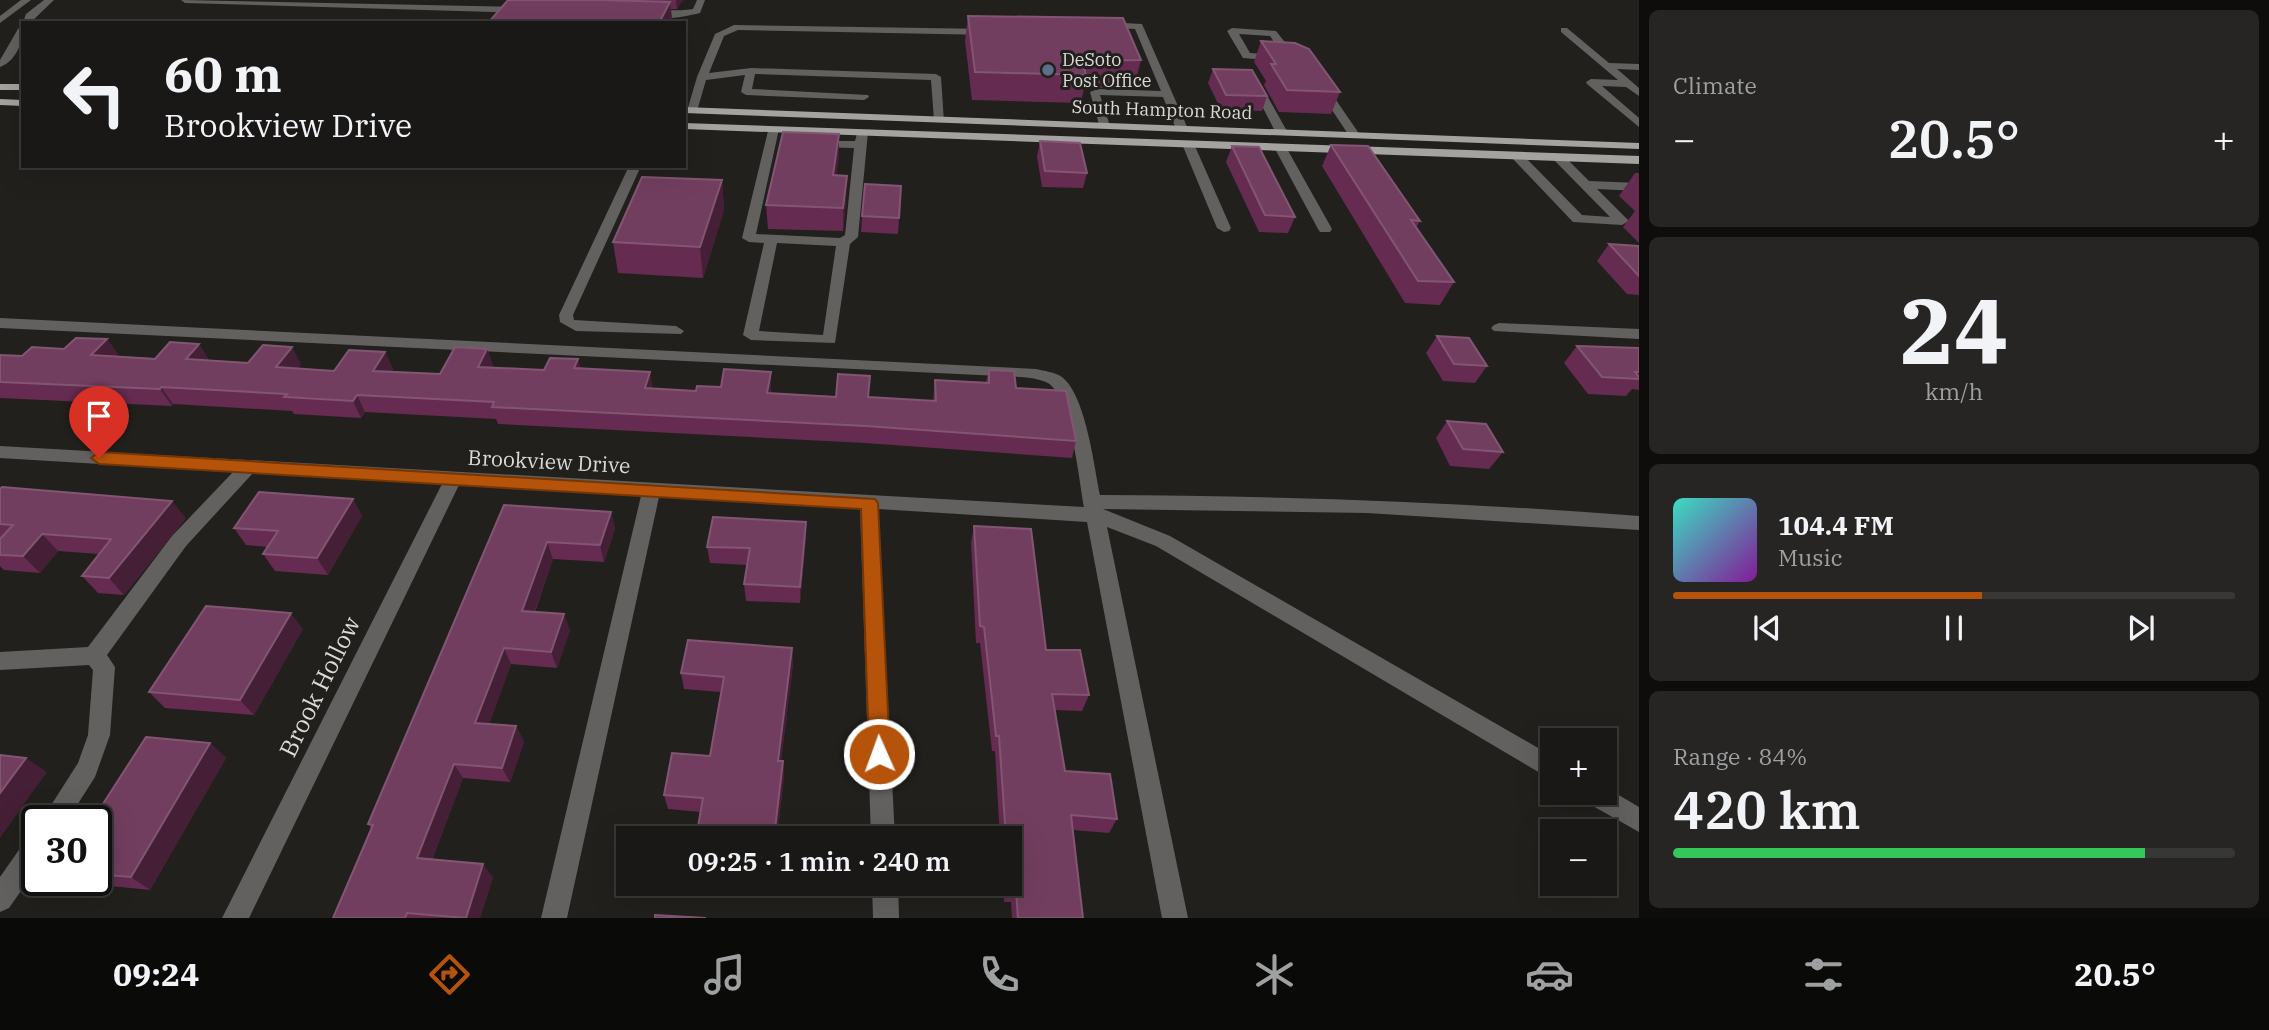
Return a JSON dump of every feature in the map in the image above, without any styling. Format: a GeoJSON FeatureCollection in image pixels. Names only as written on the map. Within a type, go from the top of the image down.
{"type":"FeatureCollection","features":[{"type":"Feature","properties":{"kind":"main road"},"geometry":{"type":"LineString","coordinates":[[0,87],[21,87]]}},
{"type":"Feature","properties":{"kind":"main road"},"geometry":{"type":"LineString","coordinates":[[0,102],[21,103]]}},
{"type":"Feature","properties":{"kind":"main road","name":"South Hampton Road"},"geometry":{"type":"LineString","coordinates":[[688,111],[1639,146]]}},
{"type":"Feature","properties":{"kind":"main road"},"geometry":{"type":"LineString","coordinates":[[861,139],[863,117]]}},
{"type":"Feature","properties":{"kind":"main road","name":"South Hampton Road"},"geometry":{"type":"LineString","coordinates":[[686,126],[773,129],[861,139],[1188,144],[1639,160]]}},
{"type":"Feature","properties":{"kind":"main road"},"geometry":{"type":"LineString","coordinates":[[1182,128],[1188,144]]}},
{"type":"Feature","properties":{"kind":"main road"},"geometry":{"type":"LineString","coordinates":[[1354,135],[1364,150]]}},
{"type":"Feature","properties":{"kind":"street"},"geometry":{"type":"LineString","coordinates":[[0,20],[27,0]]}},
{"type":"Feature","properties":{"kind":"street"},"geometry":{"type":"LineString","coordinates":[[26,21],[50,0]]}},
{"type":"Feature","properties":{"kind":"street"},"geometry":{"type":"LineString","coordinates":[[185,0],[540,11]]}},
{"type":"Feature","properties":{"kind":"street"},"geometry":{"type":"LineString","coordinates":[[636,14],[677,15],[697,10],[702,0]]}},
{"type":"Feature","properties":{"kind":"street"},"geometry":{"type":"LineString","coordinates":[[688,111],[720,34],[737,27],[999,32],[999,21]]}},
{"type":"Feature","properties":{"kind":"street"},"geometry":{"type":"LineString","coordinates":[[1088,24],[1139,26],[1182,128]]}},
{"type":"Feature","properties":{"kind":"street"},"geometry":{"type":"LineString","coordinates":[[1564,30],[1639,93]]}},
{"type":"Feature","properties":{"kind":"street"},"geometry":{"type":"LineString","coordinates":[[1247,56],[1232,31],[1273,33],[1290,58]]}},
{"type":"Feature","properties":{"kind":"street"},"geometry":{"type":"LineString","coordinates":[[0,64],[7,60],[21,33]]}},
{"type":"Feature","properties":{"kind":"street"},"geometry":{"type":"LineString","coordinates":[[1282,132],[1242,61],[1247,56],[1290,58],[1307,66]]}},
{"type":"Feature","properties":{"kind":"street"},"geometry":{"type":"LineString","coordinates":[[1606,66],[1639,67]]}},
{"type":"Feature","properties":{"kind":"street"},"geometry":{"type":"LineString","coordinates":[[702,77],[751,71],[936,77],[940,120]]}},
{"type":"Feature","properties":{"kind":"street"},"geometry":{"type":"LineString","coordinates":[[751,71],[746,92],[864,97]]}},
{"type":"Feature","properties":{"kind":"street"},"geometry":{"type":"LineString","coordinates":[[863,117],[865,74]]}},
{"type":"Feature","properties":{"kind":"street"},"geometry":{"type":"LineString","coordinates":[[1315,77],[1354,135]]}},
{"type":"Feature","properties":{"kind":"street"},"geometry":{"type":"LineString","coordinates":[[1627,84],[1591,82],[1639,124]]}},
{"type":"Feature","properties":{"kind":"street"},"geometry":{"type":"LineString","coordinates":[[1104,126],[1094,94],[1167,94]]}},
{"type":"Feature","properties":{"kind":"street"},"geometry":{"type":"LineString","coordinates":[[773,129],[783,143]]}},
{"type":"Feature","properties":{"kind":"street"},"geometry":{"type":"LineString","coordinates":[[861,139],[851,237],[843,242],[749,238],[783,143],[861,139]]}},
{"type":"Feature","properties":{"kind":"street"},"geometry":{"type":"LineString","coordinates":[[1188,144],[1224,228]]}},
{"type":"Feature","properties":{"kind":"street"},"geometry":{"type":"LineString","coordinates":[[1280,147],[1325,229]]}},
{"type":"Feature","properties":{"kind":"street"},"geometry":{"type":"LineString","coordinates":[[1517,156],[1578,219],[1622,221],[1559,158]]}},
{"type":"Feature","properties":{"kind":"street"},"geometry":{"type":"LineString","coordinates":[[634,168],[566,315],[567,322],[576,326],[676,331]]}},
{"type":"Feature","properties":{"kind":"street"},"geometry":{"type":"LineString","coordinates":[[1586,185],[1639,187]]}},
{"type":"Feature","properties":{"kind":"street"},"geometry":{"type":"LineString","coordinates":[[771,239],[751,335],[830,340],[843,242]]}},
{"type":"Feature","properties":{"kind":"street"},"geometry":{"type":"LineString","coordinates":[[0,323],[1036,374],[1050,377],[1066,390],[1095,508],[1174,918]]}},
{"type":"Feature","properties":{"kind":"street"},"geometry":{"type":"LineString","coordinates":[[1499,328],[1639,334]]}},
{"type":"Feature","properties":{"kind":"street","name":"Brookview Drive"},"geometry":{"type":"LineString","coordinates":[[0,452],[869,503],[1095,508],[1244,502],[1549,515],[1639,523]]}},
{"type":"Feature","properties":{"kind":"street"},"geometry":{"type":"LineString","coordinates":[[94,656],[179,541],[248,467]]}},
{"type":"Feature","properties":{"kind":"street","name":"Brook Hollow"},"geometry":{"type":"LineString","coordinates":[[235,918],[453,479]]}},
{"type":"Feature","properties":{"kind":"street"},"geometry":{"type":"LineString","coordinates":[[554,918],[651,491]]}},
{"type":"Feature","properties":{"kind":"street"},"geometry":{"type":"LineString","coordinates":[[869,503],[882,826]]}},
{"type":"Feature","properties":{"kind":"street"},"geometry":{"type":"LineString","coordinates":[[1095,508],[1163,541],[1540,762]]}},
{"type":"Feature","properties":{"kind":"street"},"geometry":{"type":"LineString","coordinates":[[0,661],[94,656]]}},
{"type":"Feature","properties":{"kind":"street"},"geometry":{"type":"LineString","coordinates":[[63,805],[87,769],[99,735],[104,667],[94,656]]}},
{"type":"Feature","properties":{"kind":"street"},"geometry":{"type":"LineString","coordinates":[[1613,805],[1639,820]]}},
{"type":"Feature","properties":{"kind":"street"},"geometry":{"type":"LineString","coordinates":[[0,899],[21,869]]}},
{"type":"Feature","properties":{"kind":"street"},"geometry":{"type":"LineString","coordinates":[[885,896],[886,918]]}},
{"type":"Feature","properties":{"kind":"building"},"geometry":{"type":"Polygon","coordinates":[[[508,0],[670,2],[660,21],[490,21],[508,0]]]}},
{"type":"Feature","properties":{"kind":"building"},"geometry":{"type":"Polygon","coordinates":[[[968,16],[1123,18],[1141,60],[1082,61],[1086,75],[975,72],[968,16]]]}},
{"type":"Feature","properties":{"kind":"building"},"geometry":{"type":"Polygon","coordinates":[[[1261,41],[1295,43],[1309,49],[1340,92],[1287,90],[1271,64],[1276,64],[1261,41]]]}},
{"type":"Feature","properties":{"kind":"building"},"geometry":{"type":"Polygon","coordinates":[[[1213,69],[1252,70],[1267,96],[1226,95],[1213,69]]]}},
{"type":"Feature","properties":{"kind":"building"},"geometry":{"type":"Polygon","coordinates":[[[783,132],[839,134],[833,175],[847,176],[843,208],[766,205],[783,132]]]}},
{"type":"Feature","properties":{"kind":"building"},"geometry":{"type":"Polygon","coordinates":[[[1040,141],[1080,143],[1087,173],[1045,171],[1040,141]]]}},
{"type":"Feature","properties":{"kind":"building"},"geometry":{"type":"Polygon","coordinates":[[[1331,145],[1368,146],[1420,221],[1411,220],[1454,282],[1418,281],[1331,145]]]}},
{"type":"Feature","properties":{"kind":"building"},"geometry":{"type":"Polygon","coordinates":[[[1232,146],[1259,147],[1295,217],[1265,215],[1232,146]]]}},
{"type":"Feature","properties":{"kind":"building"},"geometry":{"type":"Polygon","coordinates":[[[642,177],[722,180],[700,247],[613,242],[642,177]]]}},
{"type":"Feature","properties":{"kind":"building"},"geometry":{"type":"Polygon","coordinates":[[[865,184],[901,186],[899,218],[862,216],[865,184]]]}},
{"type":"Feature","properties":{"kind":"building"},"geometry":{"type":"Polygon","coordinates":[[[1609,244],[1639,246],[1639,276],[1609,244]]]}},
{"type":"Feature","properties":{"kind":"building"},"geometry":{"type":"Polygon","coordinates":[[[1437,336],[1469,338],[1487,366],[1454,364],[1437,336]]]}},
{"type":"Feature","properties":{"kind":"building"},"geometry":{"type":"Polygon","coordinates":[[[76,338],[107,339],[91,355],[155,359],[170,342],[199,344],[186,359],[248,363],[263,345],[292,347],[276,367],[334,371],[349,350],[385,352],[373,371],[440,374],[455,347],[487,349],[478,367],[544,370],[550,358],[578,359],[574,368],[650,372],[645,388],[696,391],[697,386],[721,387],[724,369],[771,372],[767,393],[836,397],[838,374],[870,376],[868,397],[936,401],[935,380],[989,383],[989,370],[1014,371],[1016,388],[1066,391],[1076,441],[866,426],[492,407],[494,402],[357,395],[353,401],[284,397],[287,394],[161,387],[0,382],[0,355],[22,356],[32,347],[64,349],[76,338]]]}},
{"type":"Feature","properties":{"kind":"building"},"geometry":{"type":"Polygon","coordinates":[[[1577,346],[1639,348],[1639,372],[1635,372],[1639,379],[1602,377],[1577,346]]]}},
{"type":"Feature","properties":{"kind":"building"},"geometry":{"type":"Polygon","coordinates":[[[1447,421],[1486,424],[1503,452],[1463,449],[1447,421]]]}},
{"type":"Feature","properties":{"kind":"building"},"geometry":{"type":"Polygon","coordinates":[[[2,487],[172,501],[109,578],[82,576],[111,539],[42,534],[23,556],[0,555],[0,539],[13,525],[0,524],[2,487]]]}},
{"type":"Feature","properties":{"kind":"building"},"geometry":{"type":"Polygon","coordinates":[[[259,492],[353,499],[317,558],[263,554],[278,531],[234,528],[259,492]]]}},
{"type":"Feature","properties":{"kind":"building"},"geometry":{"type":"Polygon","coordinates":[[[504,505],[611,512],[600,545],[547,542],[522,611],[564,614],[551,652],[504,648],[475,723],[516,726],[502,768],[454,764],[417,858],[483,864],[466,918],[407,913],[405,918],[333,918],[373,825],[368,824],[504,505]]]}},
{"type":"Feature","properties":{"kind":"building"},"geometry":{"type":"Polygon","coordinates":[[[713,517],[806,522],[800,587],[744,584],[750,548],[707,547],[713,517]]]}},
{"type":"Feature","properties":{"kind":"building"},"geometry":{"type":"Polygon","coordinates":[[[974,526],[1031,529],[1046,650],[1080,650],[1089,695],[1052,694],[1065,771],[1110,774],[1117,819],[1071,815],[1083,918],[1018,918],[1016,896],[1022,896],[1022,826],[1005,826],[999,736],[996,736],[984,627],[980,626],[974,526]]]}},
{"type":"Feature","properties":{"kind":"building"},"geometry":{"type":"Polygon","coordinates":[[[206,606],[291,613],[240,700],[149,692],[206,606]]]}},
{"type":"Feature","properties":{"kind":"building"},"geometry":{"type":"Polygon","coordinates":[[[688,640],[792,648],[778,761],[783,761],[775,826],[698,826],[703,798],[664,795],[672,753],[710,756],[724,677],[681,673],[688,640]]]}},
{"type":"Feature","properties":{"kind":"building"},"geometry":{"type":"Polygon","coordinates":[[[146,737],[210,743],[131,877],[112,875],[112,805],[102,805],[146,737]]]}},
{"type":"Feature","properties":{"kind":"building"},"geometry":{"type":"Polygon","coordinates":[[[0,755],[26,758],[0,793],[0,755]]]}},
{"type":"Feature","properties":{"kind":"building"},"geometry":{"type":"Polygon","coordinates":[[[655,915],[706,918],[655,918],[655,915]]]}},
{"type":"Feature","properties":{"kind":"place","name":"DeSoto Post Office"},"geometry":{"type":"Point","coordinates":[1048,70]}},
{"type":"Feature","properties":{"kind":"route"},"geometry":{"type":"LineString","coordinates":[[99,458],[869,503],[879,754]]}}]}
